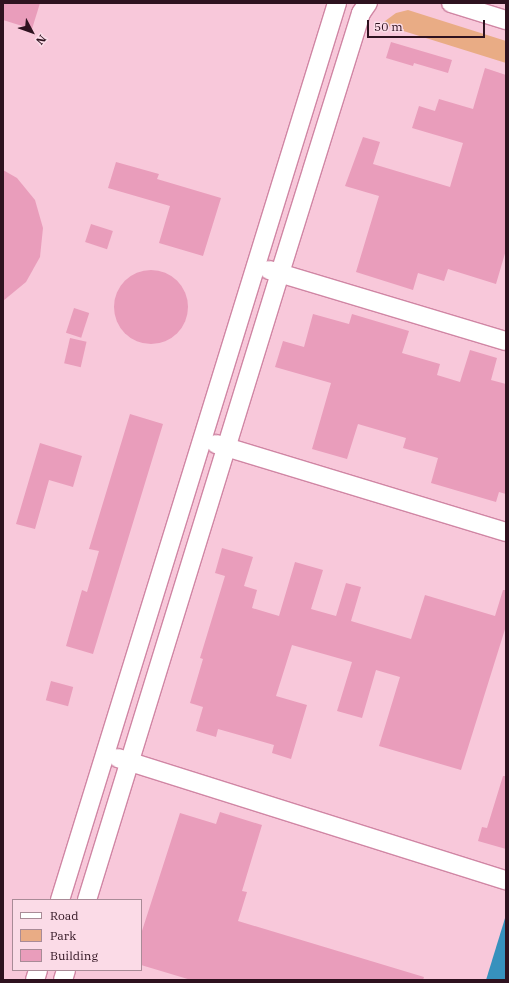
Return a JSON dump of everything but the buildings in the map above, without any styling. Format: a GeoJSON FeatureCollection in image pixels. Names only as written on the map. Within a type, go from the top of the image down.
{"type":"FeatureCollection","features":[{"type":"Feature","properties":{"kind":"street"},"geometry":{"type":"LineString","coordinates":[[60,899],[337,3]]}},
{"type":"Feature","properties":{"kind":"street"},"geometry":{"type":"LineString","coordinates":[[87,899],[128,763],[361,13],[368,3]]}},
{"type":"Feature","properties":{"kind":"street"},"geometry":{"type":"LineString","coordinates":[[451,3],[506,20]]}},
{"type":"Feature","properties":{"kind":"street"},"geometry":{"type":"LineString","coordinates":[[255,266],[506,341]]}},
{"type":"Feature","properties":{"kind":"street"},"geometry":{"type":"LineString","coordinates":[[202,439],[506,532]]}},
{"type":"Feature","properties":{"kind":"street"},"geometry":{"type":"LineString","coordinates":[[106,752],[128,763],[506,880]]}},
{"type":"Feature","properties":{"kind":"green space"},"geometry":{"type":"Polygon","coordinates":[[[408,10],[506,41],[506,63],[381,24],[396,13],[408,10]]]}},
{"type":"Feature","properties":{"kind":"water"},"geometry":{"type":"Polygon","coordinates":[[[506,915],[506,980],[486,980],[506,915]]]}}]}
